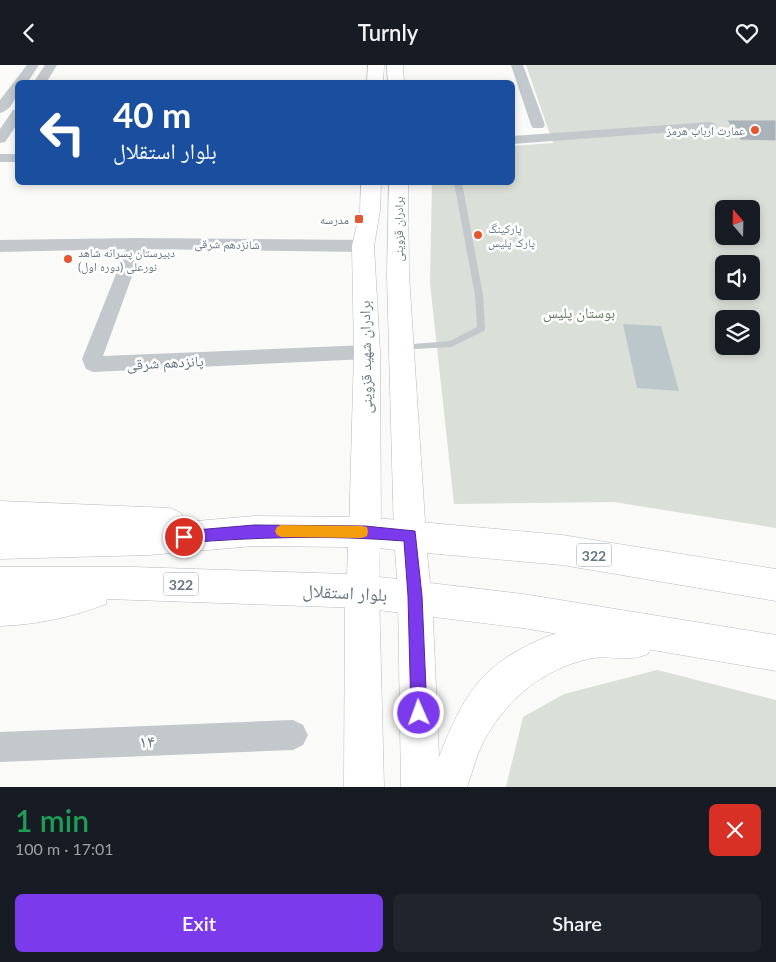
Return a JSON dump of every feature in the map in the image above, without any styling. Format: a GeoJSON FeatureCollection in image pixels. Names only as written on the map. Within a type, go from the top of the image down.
{"type":"FeatureCollection","features":[{"type":"Feature","properties":{"kind":"main road"},"geometry":{"type":"LineString","coordinates":[[375,80],[376,65]]}},
{"type":"Feature","properties":{"kind":"main road"},"geometry":{"type":"LineString","coordinates":[[395,65],[396,80]]}},
{"type":"Feature","properties":{"kind":"main road","name":"برادران شهید قزوینی"},"geometry":{"type":"LineString","coordinates":[[364,787],[362,591],[365,532],[366,352],[363,246],[370,211],[371,185]]}},
{"type":"Feature","properties":{"kind":"main road","name":"برادران قزوینی"},"geometry":{"type":"LineString","coordinates":[[398,185],[398,275],[402,348]]}},
{"type":"Feature","properties":{"kind":"main road"},"geometry":{"type":"LineString","coordinates":[[402,348],[410,536],[415,596],[421,787]]}},
{"type":"Feature","properties":{"kind":"main road"},"geometry":{"type":"LineString","coordinates":[[0,515],[153,522],[254,531]]}},
{"type":"Feature","properties":{"kind":"main road","name":"322"},"geometry":{"type":"LineString","coordinates":[[0,544],[149,540],[254,531],[365,532],[562,550],[776,585]]}},
{"type":"Feature","properties":{"kind":"main road","name":"بلوار استقلال"},"geometry":{"type":"LineString","coordinates":[[0,583],[134,583],[362,591],[415,596],[523,611],[776,653]]}},
{"type":"Feature","properties":{"kind":"main road"},"geometry":{"type":"LineString","coordinates":[[0,609],[29,608],[134,583]]}},
{"type":"Feature","properties":{"kind":"main road"},"geometry":{"type":"LineString","coordinates":[[447,787],[470,727],[500,687],[538,658],[590,641],[734,645]]}},
{"type":"Feature","properties":{"kind":"street"},"geometry":{"type":"LineString","coordinates":[[22,80],[33,65]]}},
{"type":"Feature","properties":{"kind":"street"},"geometry":{"type":"LineString","coordinates":[[41,80],[51,65]]}},
{"type":"Feature","properties":{"kind":"street"},"geometry":{"type":"LineString","coordinates":[[517,65],[538,125]]}},
{"type":"Feature","properties":{"kind":"street"},"geometry":{"type":"LineString","coordinates":[[0,109],[9,93]]}},
{"type":"Feature","properties":{"kind":"street"},"geometry":{"type":"LineString","coordinates":[[0,139],[15,117]]}},
{"type":"Feature","properties":{"kind":"street"},"geometry":{"type":"LineString","coordinates":[[515,140],[709,126]]}},
{"type":"Feature","properties":{"kind":"street"},"geometry":{"type":"LineString","coordinates":[[0,158],[15,158]]}},
{"type":"Feature","properties":{"kind":"street","name":"شانزدهم شرقی"},"geometry":{"type":"LineString","coordinates":[[0,246],[136,243],[363,246]]}},
{"type":"Feature","properties":{"kind":"street","name":"پانزدهم شرقی"},"geometry":{"type":"LineString","coordinates":[[136,243],[92,359],[93,364],[366,352]]}},
{"type":"Feature","properties":{"kind":"street","name":"۱۴"},"geometry":{"type":"LineString","coordinates":[[0,747],[293,735]]}},
{"type":"Feature","properties":{"kind":"lane"},"geometry":{"type":"LineString","coordinates":[[402,348],[451,344],[481,329],[479,295],[458,185]]}},
{"type":"Feature","properties":{"kind":"green space","name":"بوستان پلیس"},"geometry":{"type":"Polygon","coordinates":[[[526,65],[776,65],[776,528],[614,502],[454,504],[430,283],[432,185],[515,185],[515,146],[553,143],[526,65]]]}},
{"type":"Feature","properties":{"kind":"green space"},"geometry":{"type":"Polygon","coordinates":[[[657,670],[776,700],[776,787],[506,787],[523,717],[564,694],[657,670]]]}},
{"type":"Feature","properties":{"kind":"shaded area"},"geometry":{"type":"Polygon","coordinates":[[[623,324],[661,326],[679,391],[637,388],[623,324]]]}},
{"type":"Feature","properties":{"kind":"building","name":"عمارت ارباب هرمز"},"geometry":{"type":"Polygon","coordinates":[[[727,120],[776,120],[776,141],[740,140],[727,120]]]}},
{"type":"Feature","properties":{"kind":"slow traffic"},"geometry":{"type":"LineString","coordinates":[[281,531],[362,532]]}},
{"type":"Feature","properties":{"kind":"place","name":"عمارت ارباب هرمز"},"geometry":{"type":"Point","coordinates":[755,130]}},
{"type":"Feature","properties":{"kind":"place","name":"مدرسه"},"geometry":{"type":"Point","coordinates":[359,219]}},
{"type":"Feature","properties":{"kind":"place","name":"پارکینگ پارک پلیس"},"geometry":{"type":"Point","coordinates":[478,235]}},
{"type":"Feature","properties":{"kind":"place","name":"دبیرستان پسرانه شاهد نورعلی (دوره اول)"},"geometry":{"type":"Point","coordinates":[68,259]}},
{"type":"Feature","properties":{"kind":"route"},"geometry":{"type":"LineString","coordinates":[[184,537],[254,531],[365,532],[410,536],[415,596],[419,713]]}}]}
